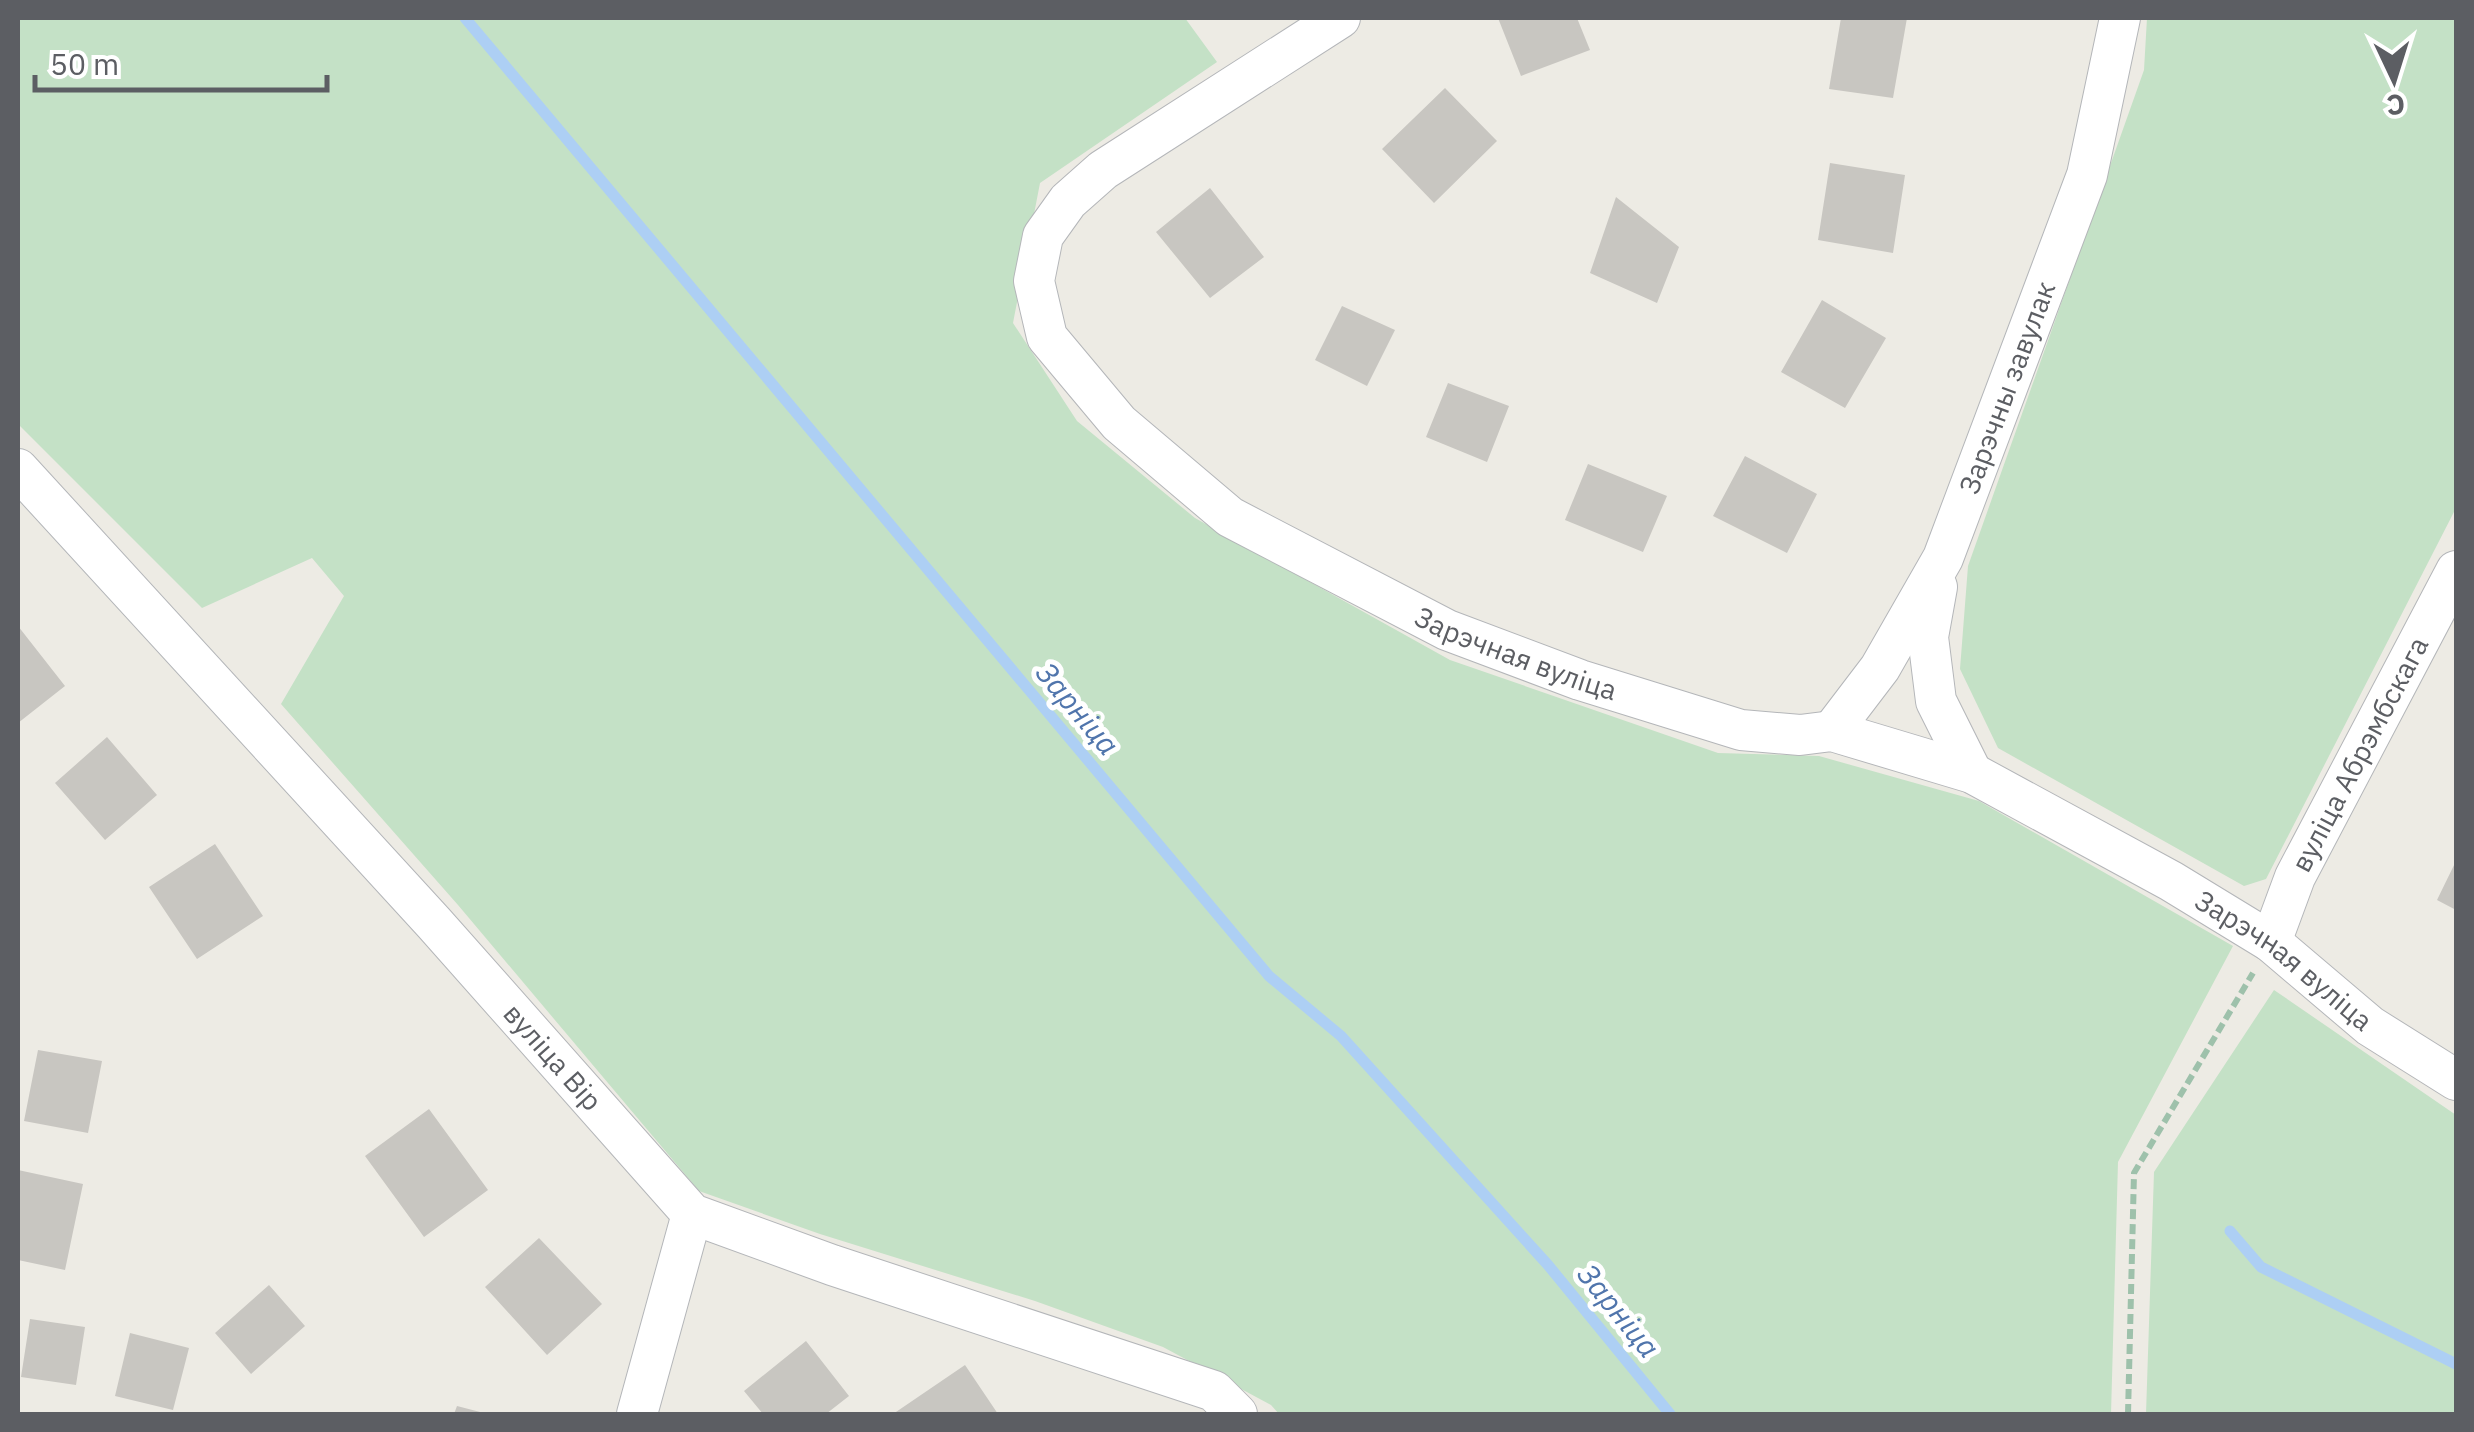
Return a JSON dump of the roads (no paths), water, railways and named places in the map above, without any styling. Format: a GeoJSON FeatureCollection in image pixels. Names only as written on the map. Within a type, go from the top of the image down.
{"type":"FeatureCollection","features":[{"type":"Feature","properties":{"kind":"street","name":"Зарэчная вуліца"},"geometry":{"type":"LineString","coordinates":[[1340,18],[1103,170],[1068,201],[1043,236],[1034,281],[1048,336],[1119,423],[1230,517],[1447,630],[1580,680],[1741,730],[1800,735],[1832,731],[1972,773],[2171,882],[2271,942],[2370,1026],[2456,1080]]}},
{"type":"Feature","properties":{"kind":"street","name":"Зарэчны завулак"},"geometry":{"type":"LineString","coordinates":[[1832,731],[1880,668],[1942,558],[2087,175],[2120,18]]}},
{"type":"Feature","properties":{"kind":"street","name":"вуліца Вір"},"geometry":{"type":"LineString","coordinates":[[18,469],[434,923],[692,1214],[832,1266],[1214,1391],[1237,1414]]}},
{"type":"Feature","properties":{"kind":"street"},"geometry":{"type":"LineString","coordinates":[[1942,558],[1928,637],[1936,701],[1972,773]]}},
{"type":"Feature","properties":{"kind":"street","name":"вуліца Абрэмбскага"},"geometry":{"type":"LineString","coordinates":[[2271,942],[2296,877],[2456,571]]}},
{"type":"Feature","properties":{"kind":"street"},"geometry":{"type":"LineString","coordinates":[[637,1414],[692,1214]]}},
{"type":"Feature","properties":{"kind":"waterway","name":"Зарніца"},"geometry":{"type":"LineString","coordinates":[[465,18],[1269,976],[1341,1036],[1548,1265],[1670,1414]]}},
{"type":"Feature","properties":{"kind":"waterway"},"geometry":{"type":"LineString","coordinates":[[2230,1231],[2261,1267],[2456,1364]]}}]}
